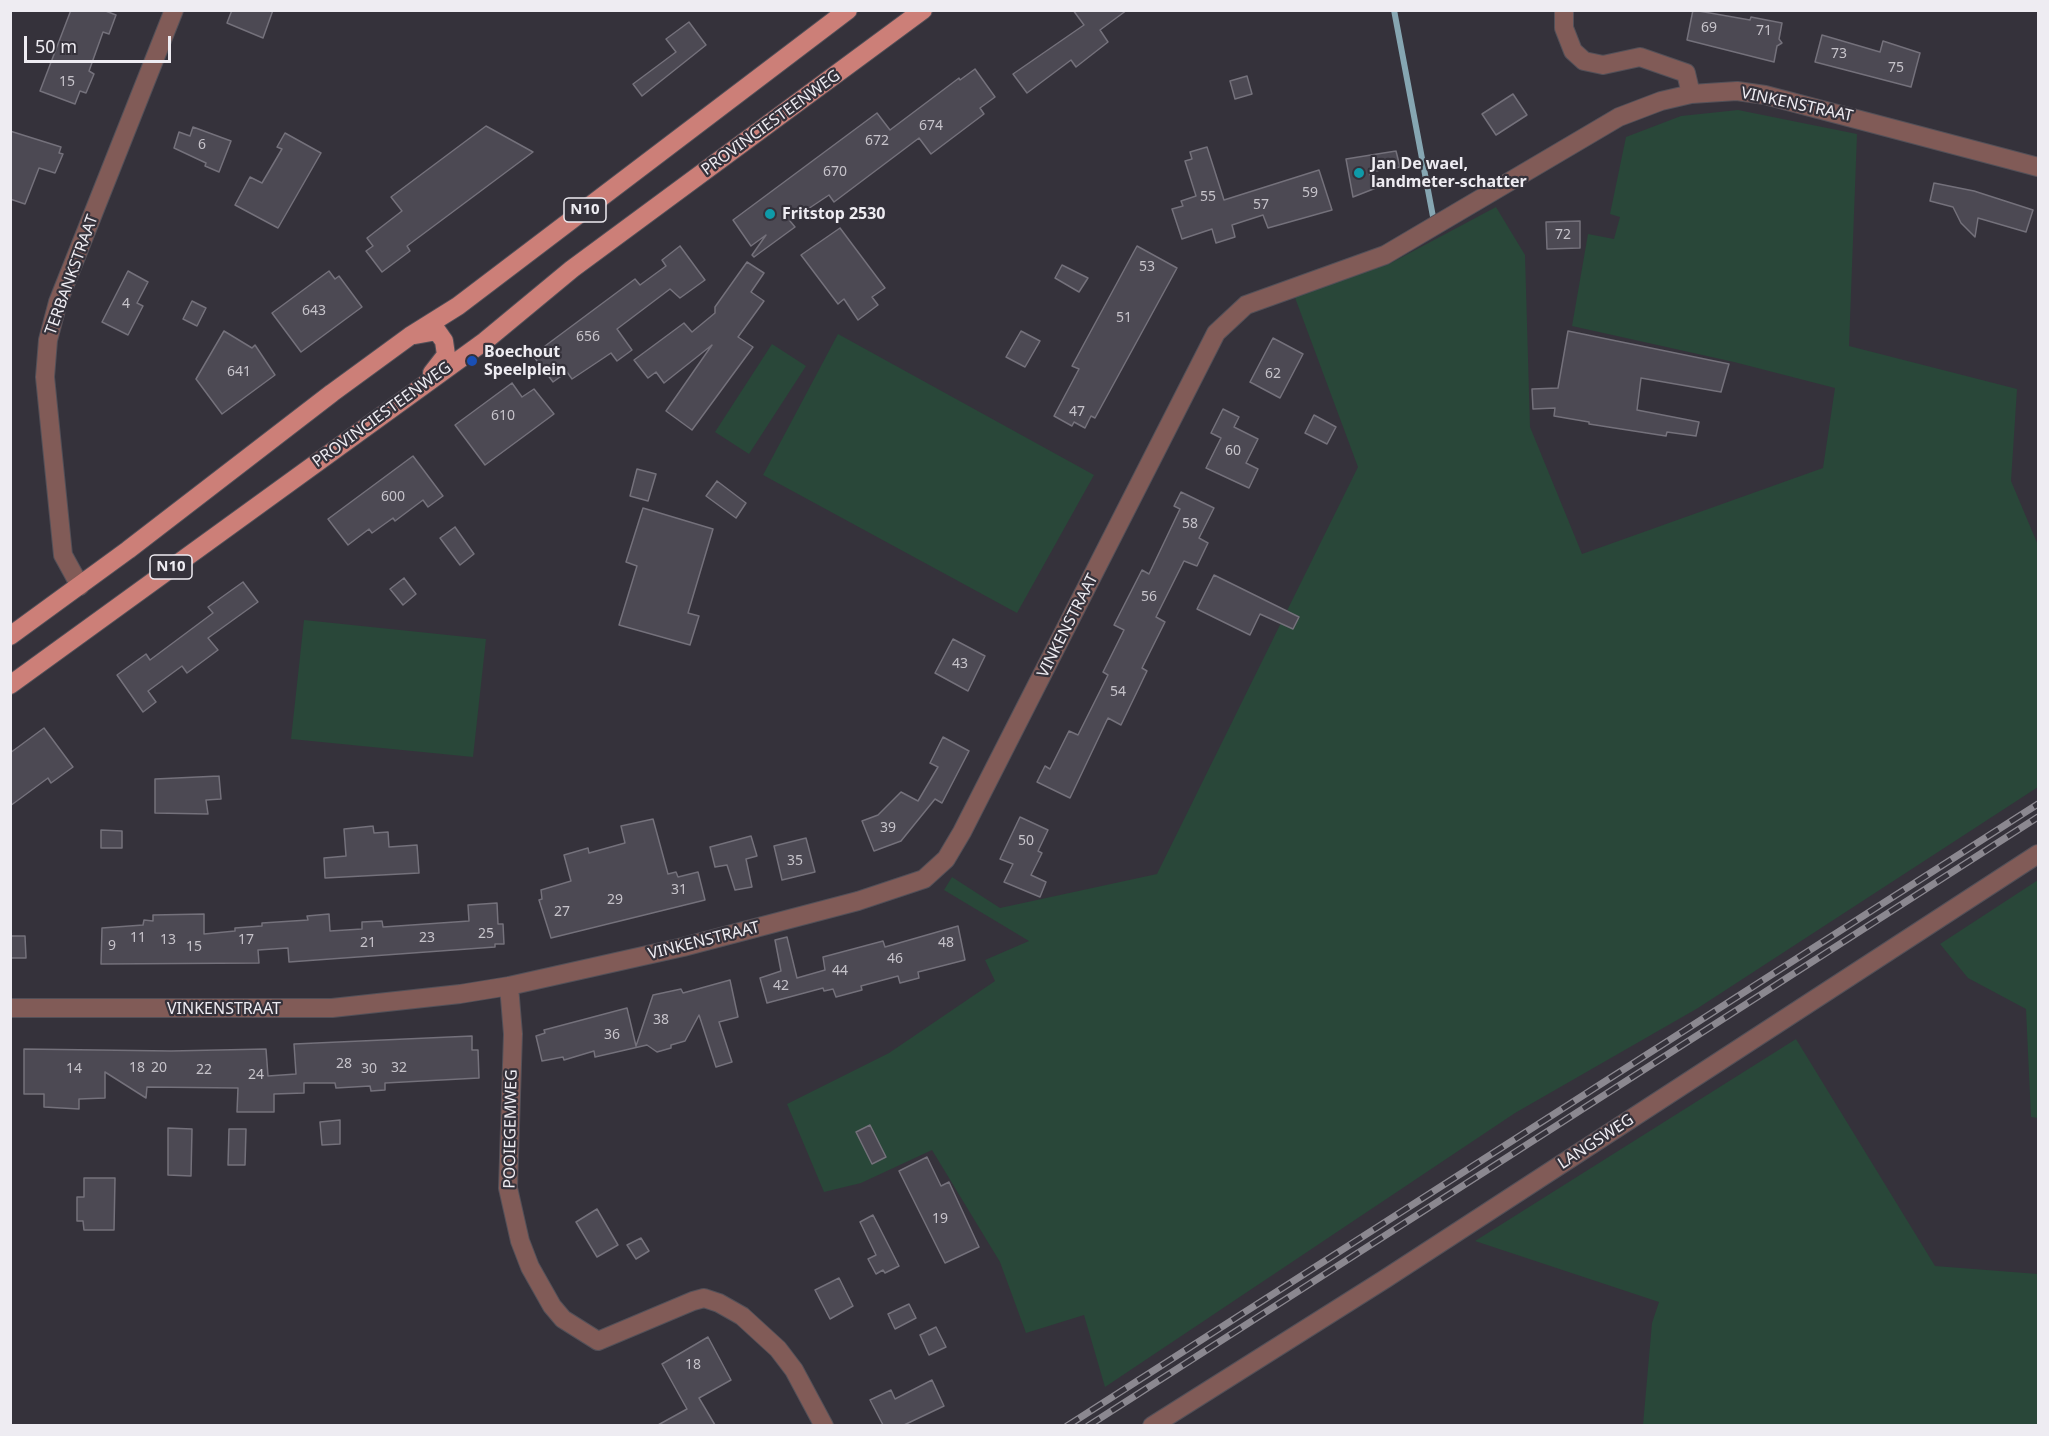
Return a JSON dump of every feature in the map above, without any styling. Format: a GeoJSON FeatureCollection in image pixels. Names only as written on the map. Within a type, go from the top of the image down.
{"type":"FeatureCollection","features":[{"type":"Feature","properties":{"kind":"main road","name":"N10"},"geometry":{"type":"LineString","coordinates":[[10,636],[410,336],[458,306],[848,10]]}},
{"type":"Feature","properties":{"kind":"main road","name":"PROVINCIESTEENWEG"},"geometry":{"type":"LineString","coordinates":[[10,685],[485,341],[572,269],[923,10]]}},
{"type":"Feature","properties":{"kind":"main road"},"geometry":{"type":"LineString","coordinates":[[410,336],[436,331],[444,341],[447,355],[422,387]]}},
{"type":"Feature","properties":{"kind":"street","name":"TERBANKSTRAAT"},"geometry":{"type":"LineString","coordinates":[[80,585],[63,555],[45,377],[48,340],[58,302],[174,10]]}},
{"type":"Feature","properties":{"kind":"street"},"geometry":{"type":"LineString","coordinates":[[1564,10],[1564,28],[1573,51],[1584,60],[1603,65],[1640,57],[1686,73],[1691,94]]}},
{"type":"Feature","properties":{"kind":"street","name":"VINKENSTRAAT"},"geometry":{"type":"LineString","coordinates":[[10,1008],[332,1008],[509,986],[683,947],[858,901],[924,879],[946,859],[962,831],[1216,333],[1232,316],[1262,297],[1385,255],[1619,117],[1660,101],[1691,94],[1737,92],[1765,95],[2038,167]]}},
{"type":"Feature","properties":{"kind":"street","name":"LANGSWEG"},"geometry":{"type":"LineString","coordinates":[[1152,1425],[1385,1279],[2038,854]]}},
{"type":"Feature","properties":{"kind":"street","name":"POOIEGEMWEG"},"geometry":{"type":"LineString","coordinates":[[509,986],[513,1034],[508,1188],[520,1241],[530,1267],[552,1306],[563,1319],[598,1341],[693,1301],[704,1298],[719,1303],[742,1316],[778,1349],[794,1370],[824,1425]]}},
{"type":"Feature","properties":{"kind":"green space"},"geometry":{"type":"Polygon","coordinates":[[[1738,110],[1857,134],[1849,346],[2017,389],[2011,481],[2038,545],[2038,787],[1698,1008],[1515,1113],[1105,1387],[1084,1315],[1026,1333],[1000,1262],[932,1150],[861,1183],[824,1192],[787,1104],[889,1053],[995,981],[985,960],[1029,941],[944,890],[952,877],[1000,908],[1157,874],[1358,467],[1294,295],[1389,264],[1496,207],[1525,255],[1530,427],[1582,554],[1823,468],[1835,388],[1734,362],[1572,326],[1588,234],[1614,239],[1620,217],[1610,214],[1626,137],[1681,116],[1738,110]]]}},
{"type":"Feature","properties":{"kind":"green space"},"geometry":{"type":"Polygon","coordinates":[[[838,334],[1094,475],[1017,613],[763,475],[838,334]]]}},
{"type":"Feature","properties":{"kind":"green space"},"geometry":{"type":"Polygon","coordinates":[[[772,344],[806,366],[749,454],[715,432],[772,344]]]}},
{"type":"Feature","properties":{"kind":"green space"},"geometry":{"type":"Polygon","coordinates":[[[304,620],[486,639],[473,757],[291,739],[304,620]]]}},
{"type":"Feature","properties":{"kind":"green space"},"geometry":{"type":"Polygon","coordinates":[[[2038,880],[2038,1118],[2031,1117],[2026,1009],[1968,978],[1940,944],[2038,880]]]}},
{"type":"Feature","properties":{"kind":"green space"},"geometry":{"type":"Polygon","coordinates":[[[1796,1039],[1935,1266],[2038,1274],[2038,1425],[1643,1425],[1652,1323],[1659,1302],[1475,1241],[1796,1039]]]}},
{"type":"Feature","properties":{"kind":"building"},"geometry":{"type":"Polygon","coordinates":[[[71,10],[103,10],[116,15],[109,34],[103,32],[89,71],[94,74],[86,93],[80,91],[75,104],[40,91],[71,10]]]}},
{"type":"Feature","properties":{"kind":"building"},"geometry":{"type":"Polygon","coordinates":[[[232,10],[273,10],[263,38],[227,23],[232,10]]]}},
{"type":"Feature","properties":{"kind":"building"},"geometry":{"type":"Polygon","coordinates":[[[1073,10],[1127,10],[1100,30],[1108,42],[1076,67],[1071,60],[1027,93],[1013,74],[1084,25],[1073,10]]]}},
{"type":"Feature","properties":{"kind":"building"},"geometry":{"type":"Polygon","coordinates":[[[1693,10],[1782,23],[1779,39],[1782,43],[1777,46],[1774,62],[1687,40],[1693,10]]]}},
{"type":"Feature","properties":{"kind":"building"},"geometry":{"type":"Polygon","coordinates":[[[689,22],[706,45],[642,96],[633,84],[676,52],[666,39],[689,22]]]}},
{"type":"Feature","properties":{"kind":"building"},"geometry":{"type":"Polygon","coordinates":[[[1822,35],[1880,52],[1883,41],[1920,53],[1911,87],[1815,62],[1822,35]]]}},
{"type":"Feature","properties":{"kind":"building"},"geometry":{"type":"Polygon","coordinates":[[[975,69],[995,97],[980,108],[984,114],[931,154],[919,138],[834,202],[829,195],[790,221],[795,227],[754,257],[752,255],[766,235],[751,246],[733,220],[877,113],[890,130],[959,78],[960,80],[975,69]]]}},
{"type":"Feature","properties":{"kind":"building"},"geometry":{"type":"Polygon","coordinates":[[[1247,76],[1252,94],[1235,99],[1230,81],[1247,76]]]}},
{"type":"Feature","properties":{"kind":"building"},"geometry":{"type":"Polygon","coordinates":[[[1513,94],[1527,115],[1496,135],[1482,114],[1513,94]]]}},
{"type":"Feature","properties":{"kind":"building"},"geometry":{"type":"Polygon","coordinates":[[[486,126],[533,152],[407,246],[410,251],[382,272],[366,251],[373,246],[367,238],[402,211],[391,197],[486,126]]]}},
{"type":"Feature","properties":{"kind":"building"},"geometry":{"type":"Polygon","coordinates":[[[193,127],[231,141],[219,172],[205,166],[206,163],[174,148],[179,132],[190,136],[193,127]]]}},
{"type":"Feature","properties":{"kind":"building"},"geometry":{"type":"Polygon","coordinates":[[[10,131],[61,147],[59,153],[63,154],[55,173],[39,168],[25,204],[10,199],[10,131]]]}},
{"type":"Feature","properties":{"kind":"building"},"geometry":{"type":"Polygon","coordinates":[[[285,133],[321,153],[278,228],[235,205],[250,177],[262,183],[282,149],[277,147],[285,133]]]}},
{"type":"Feature","properties":{"kind":"building"},"geometry":{"type":"Polygon","coordinates":[[[1207,147],[1224,200],[1319,170],[1332,210],[1268,228],[1263,215],[1232,225],[1235,237],[1216,243],[1212,229],[1182,239],[1172,209],[1183,206],[1181,201],[1196,196],[1185,161],[1192,159],[1190,152],[1207,147]]]}},
{"type":"Feature","properties":{"kind":"building","name":"Jan De wael, landmeter-schatter"},"geometry":{"type":"Polygon","coordinates":[[[1396,151],[1400,167],[1369,172],[1376,188],[1353,197],[1346,159],[1396,151]]]}},
{"type":"Feature","properties":{"kind":"building"},"geometry":{"type":"Polygon","coordinates":[[[1934,183],[1974,191],[2033,210],[2026,232],[1978,218],[1975,237],[1961,223],[1953,207],[1930,201],[1934,183]]]}},
{"type":"Feature","properties":{"kind":"building"},"geometry":{"type":"Polygon","coordinates":[[[1580,221],[1580,248],[1547,249],[1546,222],[1580,221]]]}},
{"type":"Feature","properties":{"kind":"building"},"geometry":{"type":"Polygon","coordinates":[[[840,228],[885,288],[872,297],[878,305],[858,320],[844,299],[838,304],[801,255],[840,228]]]}},
{"type":"Feature","properties":{"kind":"building"},"geometry":{"type":"Polygon","coordinates":[[[680,246],[705,280],[680,298],[670,289],[617,329],[632,350],[617,361],[611,353],[572,379],[567,372],[553,382],[534,357],[541,349],[635,279],[640,285],[666,266],[662,260],[680,246]]]}},
{"type":"Feature","properties":{"kind":"building"},"geometry":{"type":"Polygon","coordinates":[[[1137,246],[1177,268],[1095,418],[1091,416],[1085,428],[1074,422],[1072,426],[1054,416],[1079,369],[1072,366],[1137,246]]]}},
{"type":"Feature","properties":{"kind":"building"},"geometry":{"type":"Polygon","coordinates":[[[747,262],[764,273],[751,292],[764,301],[738,337],[753,347],[692,430],[666,411],[712,345],[664,383],[656,372],[648,378],[634,360],[684,323],[692,332],[715,313],[715,307],[747,262]]]}},
{"type":"Feature","properties":{"kind":"building"},"geometry":{"type":"Polygon","coordinates":[[[1062,265],[1088,278],[1079,292],[1055,278],[1062,265]]]}},
{"type":"Feature","properties":{"kind":"building"},"geometry":{"type":"Polygon","coordinates":[[[128,271],[148,282],[137,303],[143,306],[128,335],[102,322],[128,271]]]}},
{"type":"Feature","properties":{"kind":"building"},"geometry":{"type":"Polygon","coordinates":[[[329,271],[335,279],[339,276],[362,307],[301,352],[272,313],[329,271]]]}},
{"type":"Feature","properties":{"kind":"building"},"geometry":{"type":"Polygon","coordinates":[[[192,301],[206,308],[197,326],[183,319],[192,301]]]}},
{"type":"Feature","properties":{"kind":"building"},"geometry":{"type":"Polygon","coordinates":[[[224,331],[252,348],[255,345],[275,375],[222,414],[196,379],[224,331]]]}},
{"type":"Feature","properties":{"kind":"building"},"geometry":{"type":"Polygon","coordinates":[[[1021,331],[1040,341],[1025,367],[1006,357],[1021,331]]]}},
{"type":"Feature","properties":{"kind":"building"},"geometry":{"type":"Polygon","coordinates":[[[1568,331],[1729,364],[1721,392],[1641,378],[1637,410],[1699,422],[1696,436],[1667,432],[1666,436],[1589,424],[1589,422],[1554,416],[1555,408],[1533,409],[1532,389],[1558,388],[1568,331]]]}},
{"type":"Feature","properties":{"kind":"building"},"geometry":{"type":"Polygon","coordinates":[[[1273,338],[1303,354],[1280,398],[1250,382],[1273,338]]]}},
{"type":"Feature","properties":{"kind":"building"},"geometry":{"type":"Polygon","coordinates":[[[512,383],[522,397],[534,389],[554,414],[485,465],[455,425],[512,383]]]}},
{"type":"Feature","properties":{"kind":"building"},"geometry":{"type":"Polygon","coordinates":[[[1223,409],[1239,417],[1234,427],[1258,439],[1246,463],[1258,469],[1249,488],[1206,468],[1221,438],[1211,433],[1223,409]]]}},
{"type":"Feature","properties":{"kind":"building"},"geometry":{"type":"Polygon","coordinates":[[[1314,415],[1336,427],[1327,444],[1305,433],[1314,415]]]}},
{"type":"Feature","properties":{"kind":"building"},"geometry":{"type":"Polygon","coordinates":[[[413,456],[443,496],[428,507],[423,500],[395,521],[393,518],[372,533],[369,529],[348,545],[328,519],[413,456]]]}},
{"type":"Feature","properties":{"kind":"building"},"geometry":{"type":"Polygon","coordinates":[[[637,469],[656,474],[648,501],[630,496],[637,469]]]}},
{"type":"Feature","properties":{"kind":"building"},"geometry":{"type":"Polygon","coordinates":[[[717,481],[746,503],[736,518],[706,496],[717,481]]]}},
{"type":"Feature","properties":{"kind":"building"},"geometry":{"type":"Polygon","coordinates":[[[1181,492],[1214,508],[1199,538],[1208,543],[1197,566],[1184,561],[1156,617],[1165,622],[1142,668],[1147,671],[1121,725],[1108,718],[1070,798],[1037,782],[1045,766],[1050,769],[1069,731],[1078,735],[1108,675],[1103,672],[1124,630],[1114,625],[1142,570],[1149,574],[1180,509],[1174,506],[1181,492]]]}},
{"type":"Feature","properties":{"kind":"building"},"geometry":{"type":"Polygon","coordinates":[[[643,508],[713,529],[688,613],[699,616],[690,645],[619,625],[637,566],[626,562],[643,508]]]}},
{"type":"Feature","properties":{"kind":"building"},"geometry":{"type":"Polygon","coordinates":[[[455,527],[474,554],[460,565],[440,538],[455,527]]]}},
{"type":"Feature","properties":{"kind":"building"},"geometry":{"type":"Polygon","coordinates":[[[1214,575],[1299,617],[1293,629],[1260,614],[1250,635],[1197,609],[1214,575]]]}},
{"type":"Feature","properties":{"kind":"building"},"geometry":{"type":"Polygon","coordinates":[[[404,578],[416,594],[403,605],[390,589],[404,578]]]}},
{"type":"Feature","properties":{"kind":"building"},"geometry":{"type":"Polygon","coordinates":[[[243,582],[258,602],[208,638],[218,650],[187,673],[182,666],[148,691],[156,702],[143,712],[117,675],[146,654],[150,660],[213,613],[208,607],[243,582]]]}},
{"type":"Feature","properties":{"kind":"building"},"geometry":{"type":"Polygon","coordinates":[[[953,639],[985,656],[968,691],[935,673],[953,639]]]}},
{"type":"Feature","properties":{"kind":"building"},"geometry":{"type":"Polygon","coordinates":[[[44,728],[73,767],[51,783],[48,778],[10,806],[10,753],[44,728]]]}},
{"type":"Feature","properties":{"kind":"building"},"geometry":{"type":"Polygon","coordinates":[[[943,737],[969,751],[942,803],[935,799],[901,841],[874,851],[862,821],[878,815],[901,792],[918,801],[938,767],[930,763],[943,737]]]}},
{"type":"Feature","properties":{"kind":"building"},"geometry":{"type":"Polygon","coordinates":[[[219,776],[221,799],[206,800],[208,814],[155,813],[155,779],[219,776]]]}},
{"type":"Feature","properties":{"kind":"building"},"geometry":{"type":"Polygon","coordinates":[[[1020,817],[1048,830],[1038,851],[1042,853],[1031,875],[1046,882],[1040,897],[1004,882],[1013,864],[1000,859],[1020,817]]]}},
{"type":"Feature","properties":{"kind":"building"},"geometry":{"type":"Polygon","coordinates":[[[653,819],[668,874],[676,872],[678,877],[698,872],[705,900],[551,938],[539,900],[542,899],[541,890],[571,881],[564,855],[588,848],[589,853],[625,843],[621,826],[653,819]]]}},
{"type":"Feature","properties":{"kind":"building"},"geometry":{"type":"Polygon","coordinates":[[[373,826],[374,833],[388,832],[389,847],[417,845],[419,873],[325,878],[324,858],[346,856],[344,829],[373,826]]]}},
{"type":"Feature","properties":{"kind":"building"},"geometry":{"type":"Polygon","coordinates":[[[101,830],[122,831],[122,848],[101,848],[101,830]]]}},
{"type":"Feature","properties":{"kind":"building"},"geometry":{"type":"Polygon","coordinates":[[[751,836],[757,856],[746,859],[752,887],[735,890],[727,865],[715,867],[710,847],[751,836]]]}},
{"type":"Feature","properties":{"kind":"building"},"geometry":{"type":"Polygon","coordinates":[[[806,838],[815,872],[782,880],[774,846],[806,838]]]}},
{"type":"Feature","properties":{"kind":"building"},"geometry":{"type":"Polygon","coordinates":[[[497,903],[498,924],[503,924],[504,944],[495,944],[495,947],[289,962],[288,948],[258,950],[259,963],[101,964],[102,928],[143,925],[144,920],[153,921],[153,915],[204,914],[204,934],[262,926],[262,923],[308,920],[307,916],[329,914],[330,931],[362,929],[362,922],[382,921],[383,927],[469,921],[468,905],[497,903]]]}},
{"type":"Feature","properties":{"kind":"building"},"geometry":{"type":"Polygon","coordinates":[[[958,926],[965,960],[918,972],[919,978],[900,983],[898,976],[861,986],[862,990],[836,997],[833,989],[824,991],[823,988],[767,1003],[760,978],[781,971],[775,940],[787,937],[797,978],[825,970],[823,957],[883,941],[885,947],[958,926]]]}},
{"type":"Feature","properties":{"kind":"building"},"geometry":{"type":"Polygon","coordinates":[[[10,936],[25,936],[26,958],[10,958],[10,936]]]}},
{"type":"Feature","properties":{"kind":"building"},"geometry":{"type":"Polygon","coordinates":[[[730,980],[738,1017],[719,1022],[732,1062],[716,1067],[699,1015],[685,1041],[671,1045],[671,1048],[657,1052],[647,1045],[595,1057],[594,1051],[564,1060],[563,1057],[542,1061],[536,1036],[545,1033],[544,1030],[627,1008],[636,1046],[653,995],[681,989],[683,993],[730,980]]]}},
{"type":"Feature","properties":{"kind":"building"},"geometry":{"type":"Polygon","coordinates":[[[472,1036],[472,1050],[478,1050],[479,1078],[385,1083],[385,1090],[371,1091],[370,1086],[336,1088],[335,1083],[304,1083],[304,1093],[274,1094],[274,1112],[237,1112],[238,1088],[147,1087],[146,1098],[105,1072],[105,1098],[79,1099],[79,1109],[44,1107],[44,1094],[24,1094],[24,1049],[171,1051],[266,1049],[268,1076],[296,1074],[294,1044],[472,1036]]]}},
{"type":"Feature","properties":{"kind":"building"},"geometry":{"type":"Polygon","coordinates":[[[340,1120],[340,1144],[322,1145],[320,1122],[340,1120]]]}},
{"type":"Feature","properties":{"kind":"building"},"geometry":{"type":"Polygon","coordinates":[[[870,1125],[886,1157],[872,1164],[856,1132],[870,1125]]]}},
{"type":"Feature","properties":{"kind":"building"},"geometry":{"type":"Polygon","coordinates":[[[168,1128],[192,1129],[191,1176],[168,1175],[168,1128]]]}},
{"type":"Feature","properties":{"kind":"building"},"geometry":{"type":"Polygon","coordinates":[[[229,1129],[246,1129],[245,1165],[228,1165],[229,1129]]]}},
{"type":"Feature","properties":{"kind":"building"},"geometry":{"type":"Polygon","coordinates":[[[927,1157],[941,1186],[949,1182],[979,1247],[945,1263],[899,1171],[927,1157]]]}},
{"type":"Feature","properties":{"kind":"building"},"geometry":{"type":"Polygon","coordinates":[[[84,1178],[115,1178],[114,1230],[84,1230],[83,1221],[77,1221],[77,1197],[84,1197],[84,1178]]]}},
{"type":"Feature","properties":{"kind":"building"},"geometry":{"type":"Polygon","coordinates":[[[597,1209],[618,1245],[597,1257],[576,1222],[597,1209]]]}},
{"type":"Feature","properties":{"kind":"building"},"geometry":{"type":"Polygon","coordinates":[[[873,1215],[899,1266],[885,1273],[883,1270],[876,1274],[868,1259],[876,1255],[860,1222],[873,1215]]]}},
{"type":"Feature","properties":{"kind":"building"},"geometry":{"type":"Polygon","coordinates":[[[641,1238],[649,1251],[636,1259],[627,1245],[641,1238]]]}},
{"type":"Feature","properties":{"kind":"building"},"geometry":{"type":"Polygon","coordinates":[[[839,1278],[853,1306],[830,1319],[815,1290],[839,1278]]]}},
{"type":"Feature","properties":{"kind":"building"},"geometry":{"type":"Polygon","coordinates":[[[909,1304],[916,1318],[895,1329],[888,1314],[909,1304]]]}},
{"type":"Feature","properties":{"kind":"building"},"geometry":{"type":"Polygon","coordinates":[[[936,1327],[946,1347],[929,1355],[920,1335],[936,1327]]]}},
{"type":"Feature","properties":{"kind":"building"},"geometry":{"type":"Polygon","coordinates":[[[708,1337],[731,1380],[699,1398],[715,1425],[658,1425],[687,1409],[662,1364],[708,1337]]]}},
{"type":"Feature","properties":{"kind":"building"},"geometry":{"type":"Polygon","coordinates":[[[932,1380],[944,1406],[904,1425],[883,1425],[870,1400],[891,1390],[895,1399],[932,1380]]]}},
{"type":"Feature","properties":{"kind":"waterway"},"geometry":{"type":"LineString","coordinates":[[1394,10],[1434,222]]}},
{"type":"Feature","properties":{"kind":"railway"},"geometry":{"type":"LineString","coordinates":[[1067,1426],[2038,804]]}},
{"type":"Feature","properties":{"kind":"railway"},"geometry":{"type":"LineString","coordinates":[[1088,1426],[2038,817]]}},
{"type":"Feature","properties":{"kind":"place","name":"Jan De wael, landmeter-schatter"},"geometry":{"type":"Point","coordinates":[1359,173]}},
{"type":"Feature","properties":{"kind":"place","name":"Fritstop 2530"},"geometry":{"type":"Point","coordinates":[770,214]}},
{"type":"Feature","properties":{"kind":"place","name":"Boechout Speelplein"},"geometry":{"type":"Point","coordinates":[472,361]}}]}
